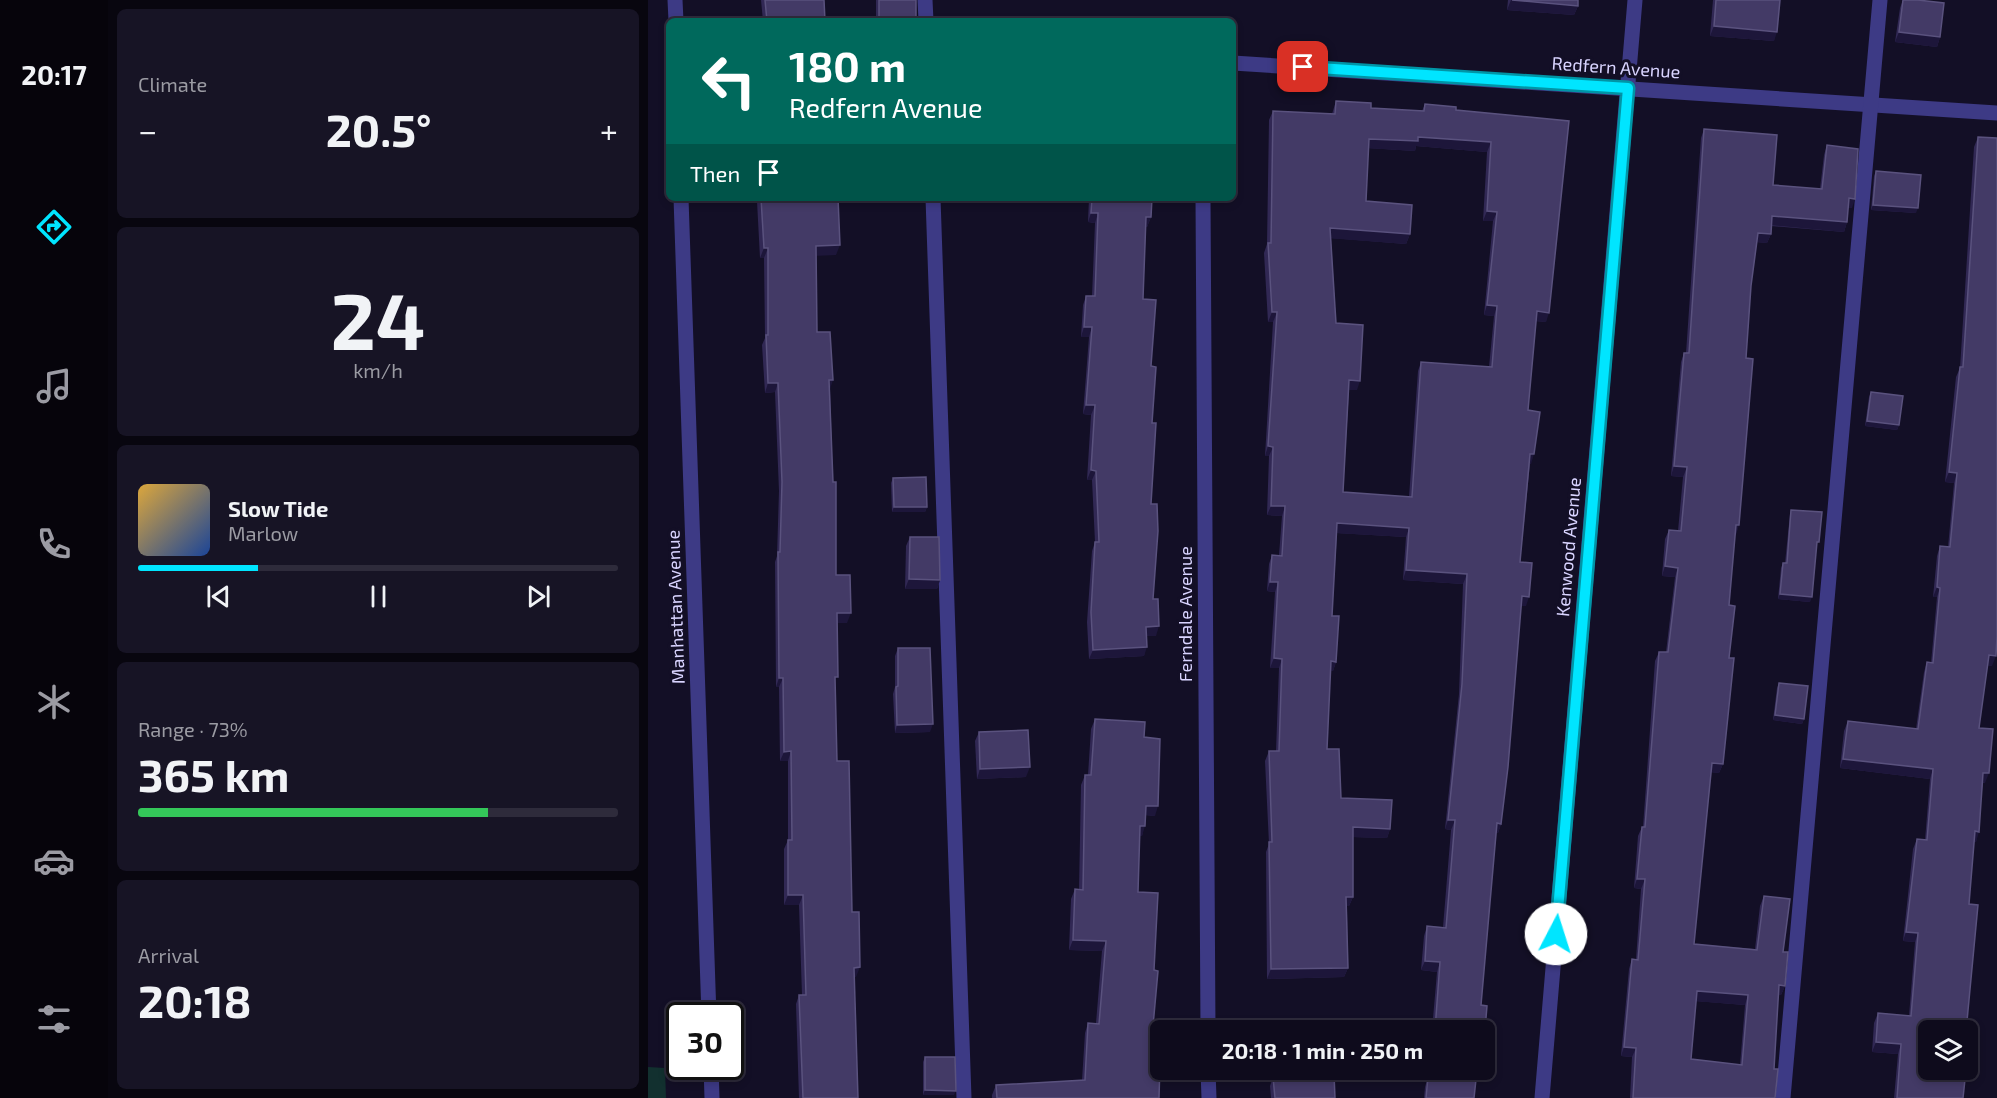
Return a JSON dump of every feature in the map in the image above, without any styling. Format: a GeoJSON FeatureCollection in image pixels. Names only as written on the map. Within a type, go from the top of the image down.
{"type":"FeatureCollection","features":[{"type":"Feature","properties":{"kind":"street"},"geometry":{"type":"LineString","coordinates":[[675,0],[676,18]]}},
{"type":"Feature","properties":{"kind":"street"},"geometry":{"type":"LineString","coordinates":[[925,0],[926,18]]}},
{"type":"Feature","properties":{"kind":"street","name":"Kenwood Avenue"},"geometry":{"type":"LineString","coordinates":[[1542,1098],[1635,0]]}},
{"type":"Feature","properties":{"kind":"street"},"geometry":{"type":"LineString","coordinates":[[1783,1098],[1880,0]]}},
{"type":"Feature","properties":{"kind":"street","name":"Redfern Avenue"},"geometry":{"type":"LineString","coordinates":[[1236,63],[1997,113]]}},
{"type":"Feature","properties":{"kind":"street","name":"Manhattan Avenue"},"geometry":{"type":"LineString","coordinates":[[681,201],[709,1002]]}},
{"type":"Feature","properties":{"kind":"street"},"geometry":{"type":"LineString","coordinates":[[933,201],[964,1098]]}},
{"type":"Feature","properties":{"kind":"street","name":"Ferndale Avenue"},"geometry":{"type":"LineString","coordinates":[[1203,201],[1208,1020]]}},
{"type":"Feature","properties":{"kind":"street"},"geometry":{"type":"LineString","coordinates":[[711,1080],[712,1098]]}},
{"type":"Feature","properties":{"kind":"street"},"geometry":{"type":"LineString","coordinates":[[1208,1080],[1209,1098]]}},
{"type":"Feature","properties":{"kind":"green space"},"geometry":{"type":"Polygon","coordinates":[[[648,1067],[665,1068],[666,1098],[648,1098],[648,1067]]]}},
{"type":"Feature","properties":{"kind":"building"},"geometry":{"type":"Polygon","coordinates":[[[765,0],[824,0],[825,18],[767,18],[765,0]]]}},
{"type":"Feature","properties":{"kind":"building"},"geometry":{"type":"Polygon","coordinates":[[[879,0],[916,0],[916,18],[879,18],[879,0]]]}},
{"type":"Feature","properties":{"kind":"building"},"geometry":{"type":"Polygon","coordinates":[[[1512,0],[1578,0],[1578,6],[1512,0]]]}},
{"type":"Feature","properties":{"kind":"building"},"geometry":{"type":"Polygon","coordinates":[[[1716,0],[1780,0],[1777,32],[1714,26],[1716,0]]]}},
{"type":"Feature","properties":{"kind":"building"},"geometry":{"type":"Polygon","coordinates":[[[1903,0],[1944,3],[1940,37],[1899,32],[1903,0]]]}},
{"type":"Feature","properties":{"kind":"building"},"geometry":{"type":"Polygon","coordinates":[[[1336,101],[1371,103],[1371,108],[1424,111],[1425,104],[1456,107],[1456,110],[1569,121],[1549,313],[1537,311],[1528,410],[1540,412],[1534,454],[1530,454],[1520,562],[1532,563],[1529,597],[1522,596],[1508,767],[1501,824],[1497,823],[1481,1005],[1487,1006],[1486,1020],[1436,1020],[1440,962],[1425,961],[1427,926],[1446,928],[1455,820],[1448,820],[1462,684],[1467,574],[1406,570],[1409,528],[1337,523],[1332,616],[1339,616],[1336,662],[1331,661],[1327,749],[1339,749],[1341,798],[1392,800],[1390,829],[1353,827],[1353,897],[1346,897],[1348,968],[1271,969],[1269,842],[1272,842],[1269,751],[1279,751],[1282,659],[1274,658],[1278,582],[1270,582],[1272,555],[1282,556],[1285,506],[1271,506],[1273,447],[1268,446],[1277,312],[1272,312],[1268,243],[1271,243],[1273,111],[1335,114],[1336,101]],[[1418,137],[1418,141],[1369,139],[1366,201],[1412,205],[1410,234],[1330,228],[1336,323],[1363,325],[1360,381],[1349,380],[1343,492],[1412,497],[1421,362],[1492,367],[1497,306],[1487,305],[1497,212],[1487,211],[1491,142],[1418,137]]]}},
{"type":"Feature","properties":{"kind":"building"},"geometry":{"type":"Polygon","coordinates":[[[1704,129],[1777,135],[1773,185],[1822,189],[1827,145],[1858,149],[1855,199],[1849,198],[1847,222],[1772,216],[1771,234],[1758,233],[1751,286],[1746,358],[1753,359],[1739,525],[1736,525],[1729,605],[1735,606],[1729,658],[1734,658],[1723,764],[1712,763],[1694,944],[1757,950],[1764,896],[1790,899],[1783,952],[1788,952],[1785,986],[1779,985],[1774,1069],[1778,1069],[1775,1098],[1633,1098],[1636,1048],[1624,1047],[1632,959],[1638,960],[1645,879],[1637,879],[1642,827],[1645,827],[1659,652],[1668,652],[1678,568],[1665,566],[1669,530],[1681,531],[1687,467],[1674,466],[1684,353],[1689,353],[1704,129]],[[1697,991],[1691,1059],[1742,1065],[1748,995],[1697,991]]]}},
{"type":"Feature","properties":{"kind":"building"},"geometry":{"type":"Polygon","coordinates":[[[1978,137],[1997,138],[1997,636],[1996,656],[1989,655],[1979,728],[1993,729],[1989,773],[1983,773],[1979,832],[1975,831],[1969,904],[1978,905],[1967,1020],[1918,1020],[1918,1080],[1965,1080],[1963,1098],[1897,1098],[1901,1044],[1876,1042],[1878,1013],[1911,1016],[1918,933],[1906,932],[1917,839],[1927,840],[1933,769],[1843,759],[1848,721],[1918,729],[1927,662],[1933,663],[1940,588],[1937,587],[1940,546],[1950,547],[1957,473],[1949,472],[1960,367],[1963,367],[1978,137]]]}},
{"type":"Feature","properties":{"kind":"building"},"geometry":{"type":"Polygon","coordinates":[[[1876,171],[1921,175],[1918,208],[1873,205],[1876,171]]]}},
{"type":"Feature","properties":{"kind":"building"},"geometry":{"type":"Polygon","coordinates":[[[761,201],[838,201],[840,245],[816,246],[817,332],[830,332],[833,380],[829,380],[833,482],[836,482],[836,575],[850,575],[851,613],[837,613],[838,677],[835,677],[837,761],[849,761],[852,912],[859,912],[860,967],[854,968],[858,1098],[803,1098],[799,995],[806,995],[803,895],[788,895],[788,840],[792,840],[791,751],[784,752],[783,678],[779,678],[778,552],[780,552],[782,482],[778,383],[768,383],[766,335],[768,335],[768,248],[764,248],[761,201]]]}},
{"type":"Feature","properties":{"kind":"building"},"geometry":{"type":"Polygon","coordinates":[[[1092,201],[1152,201],[1151,217],[1146,217],[1143,299],[1156,300],[1151,366],[1156,367],[1152,423],[1156,423],[1151,504],[1157,504],[1158,531],[1153,599],[1158,599],[1159,626],[1146,627],[1147,647],[1093,650],[1091,612],[1095,542],[1099,542],[1096,471],[1091,470],[1095,405],[1086,405],[1092,327],[1084,327],[1086,296],[1095,296],[1098,213],[1091,213],[1092,201]]]}},
{"type":"Feature","properties":{"kind":"building"},"geometry":{"type":"Polygon","coordinates":[[[1871,392],[1903,396],[1899,425],[1867,421],[1871,392]]]}},
{"type":"Feature","properties":{"kind":"building"},"geometry":{"type":"Polygon","coordinates":[[[926,477],[927,507],[894,507],[893,478],[926,477]]]}},
{"type":"Feature","properties":{"kind":"building"},"geometry":{"type":"Polygon","coordinates":[[[1791,510],[1822,512],[1812,597],[1780,594],[1783,563],[1787,563],[1791,510]]]}},
{"type":"Feature","properties":{"kind":"building"},"geometry":{"type":"Polygon","coordinates":[[[910,537],[939,537],[940,580],[909,579],[910,537]]]}},
{"type":"Feature","properties":{"kind":"building"},"geometry":{"type":"Polygon","coordinates":[[[898,648],[930,648],[933,724],[897,725],[898,648]]]}},
{"type":"Feature","properties":{"kind":"building"},"geometry":{"type":"Polygon","coordinates":[[[1779,683],[1808,686],[1804,719],[1775,715],[1779,683]]]}},
{"type":"Feature","properties":{"kind":"building"},"geometry":{"type":"Polygon","coordinates":[[[1095,719],[1145,722],[1144,737],[1160,739],[1158,806],[1146,806],[1145,826],[1140,826],[1138,892],[1158,893],[1154,970],[1158,971],[1154,1020],[1150,1020],[1150,1080],[1160,1080],[1159,1098],[997,1098],[996,1085],[1085,1080],[1088,1023],[1099,1024],[1106,941],[1073,940],[1075,889],[1083,890],[1085,775],[1091,775],[1095,719]]]}},
{"type":"Feature","properties":{"kind":"building"},"geometry":{"type":"Polygon","coordinates":[[[1028,730],[1030,767],[980,769],[979,732],[1028,730]]]}},
{"type":"Feature","properties":{"kind":"building"},"geometry":{"type":"Polygon","coordinates":[[[925,1057],[955,1057],[956,1091],[925,1090],[925,1057]]]}},
{"type":"Feature","properties":{"kind":"building"},"geometry":{"type":"Polygon","coordinates":[[[1273,1080],[1334,1080],[1335,1098],[1275,1098],[1273,1080]]]}},
{"type":"Feature","properties":{"kind":"building"},"geometry":{"type":"Polygon","coordinates":[[[1428,1080],[1476,1080],[1474,1098],[1426,1098],[1428,1080]]]}},
{"type":"Feature","properties":{"kind":"route"},"geometry":{"type":"LineString","coordinates":[[1303,67],[1628,88],[1556,934]]}}]}
